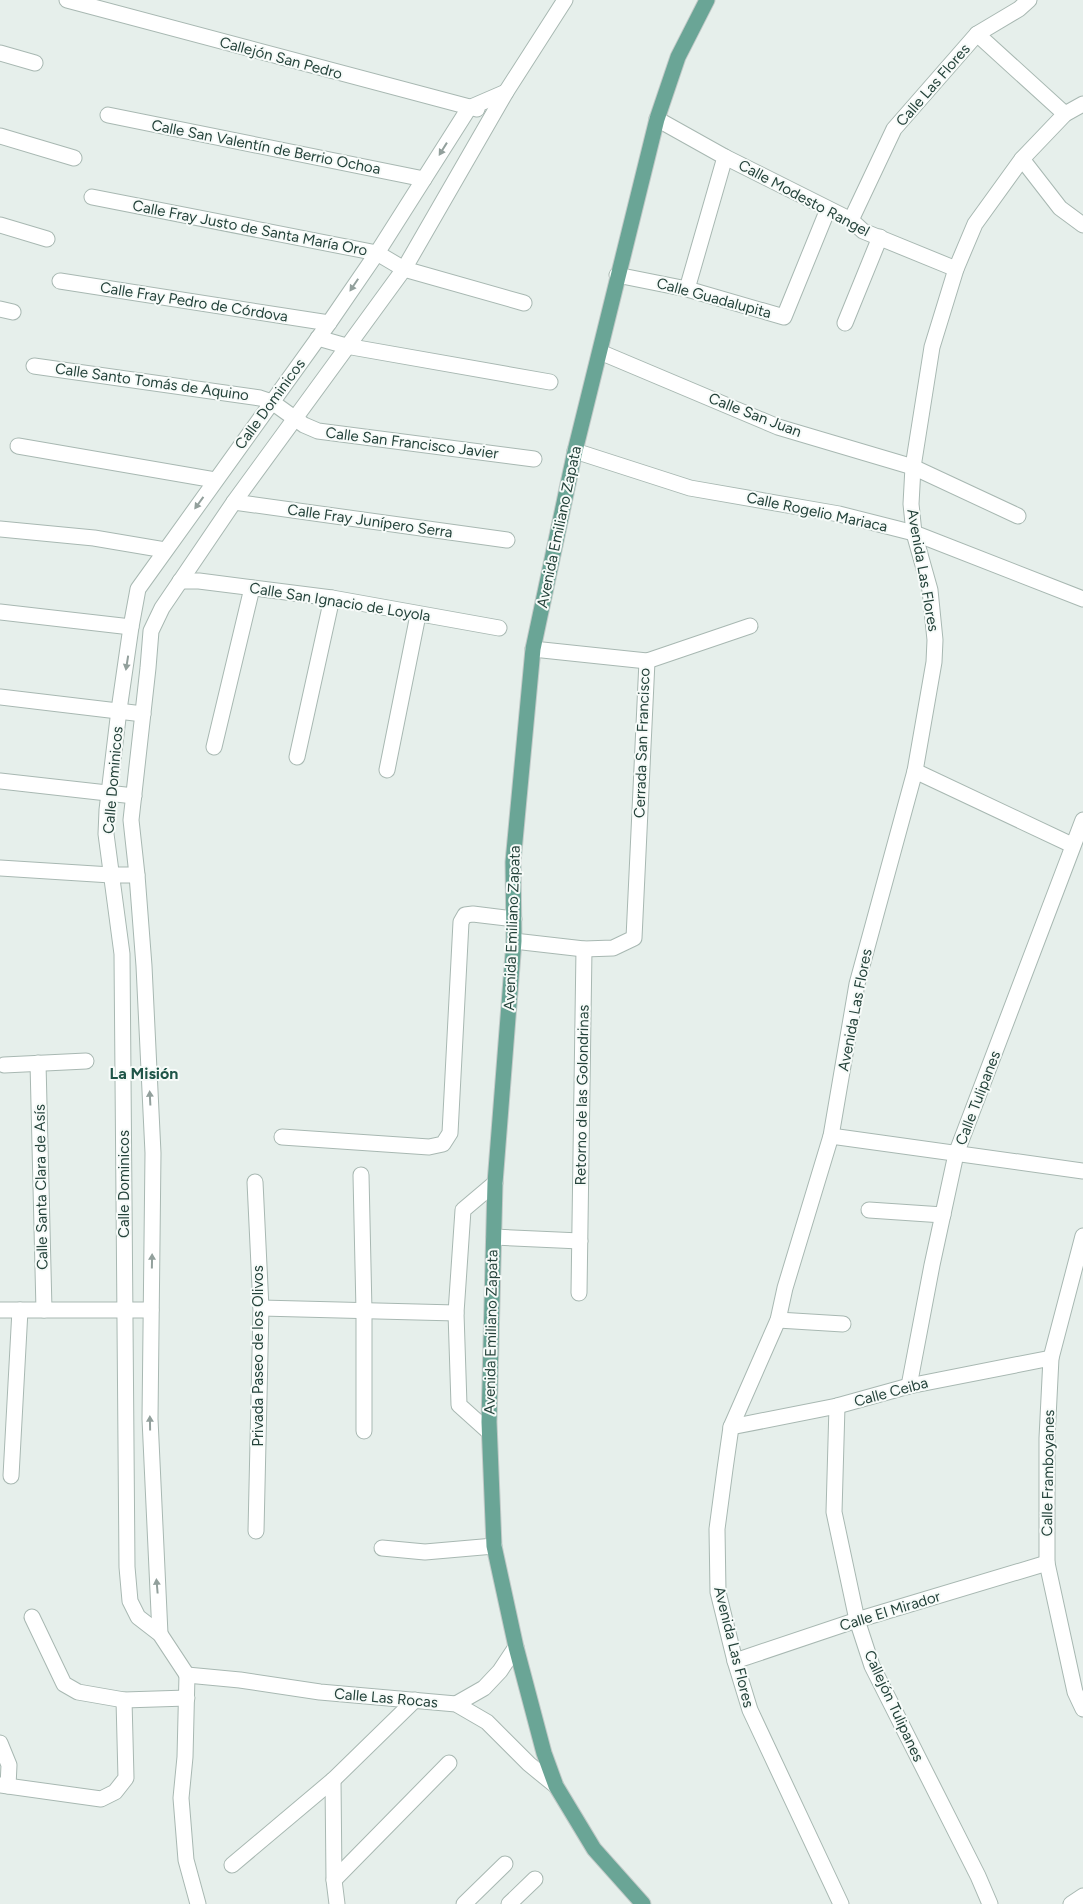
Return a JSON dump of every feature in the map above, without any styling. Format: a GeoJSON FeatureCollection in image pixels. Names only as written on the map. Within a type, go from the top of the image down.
{"type":"FeatureCollection","features":[{"type":"Feature","properties":{"kind":"main road","name":"Avenida Emiliano Zapata"},"geometry":{"type":"LineString","coordinates":[[643,1904],[594,1849],[556,1786],[544,1753],[516,1648],[494,1546],[489,1432],[495,1183],[514,941],[513,862],[533,649],[575,451],[617,274],[657,119],[678,56],[707,0]]}},
{"type":"Feature","properties":{"kind":"street","name":"Callejón San Pedro"},"geometry":{"type":"LineString","coordinates":[[67,0],[469,108],[496,112]]}},
{"type":"Feature","properties":{"kind":"street","name":"Calle Dominicos"},"geometry":{"type":"LineString","coordinates":[[160,1634],[150,1419],[153,1154],[137,875],[131,820],[151,631],[162,608],[234,502],[404,269],[506,92],[566,0]]}},
{"type":"Feature","properties":{"kind":"street","name":"Calle Las Flores"},"geometry":{"type":"LineString","coordinates":[[851,220],[894,129],[977,34],[1018,9],[1029,0]]}},
{"type":"Feature","properties":{"kind":"street"},"geometry":{"type":"LineString","coordinates":[[977,34],[1065,114]]}},
{"type":"Feature","properties":{"kind":"street"},"geometry":{"type":"LineString","coordinates":[[0,53],[34,63]]}},
{"type":"Feature","properties":{"kind":"street"},"geometry":{"type":"LineString","coordinates":[[469,108],[506,92]]}},
{"type":"Feature","properties":{"kind":"street","name":"Avenida Las Flores"},"geometry":{"type":"LineString","coordinates":[[840,1904],[750,1710],[735,1661],[718,1592],[717,1529],[731,1428],[778,1320],[785,1288],[831,1136],[857,984],[915,771],[934,662],[935,640],[930,590],[914,533],[911,504],[913,467],[932,347],[956,269],[975,224],[1022,159],[1065,114],[1083,104]]}},
{"type":"Feature","properties":{"kind":"street","name":"Calle Dominicos"},"geometry":{"type":"LineString","coordinates":[[187,1675],[160,1634],[138,1617],[130,1601],[127,1567],[122,954],[106,834],[109,792],[131,627],[138,589],[164,550],[329,323],[377,253],[469,108]]}},
{"type":"Feature","properties":{"kind":"street","name":"Calle San Valentín de Berrio Ochoa"},"geometry":{"type":"LineString","coordinates":[[108,115],[424,179]]}},
{"type":"Feature","properties":{"kind":"street","name":"Calle Modesto Rangel"},"geometry":{"type":"LineString","coordinates":[[657,119],[725,157],[851,220],[863,231],[956,269]]}},
{"type":"Feature","properties":{"kind":"street"},"geometry":{"type":"LineString","coordinates":[[0,136],[74,158]]}},
{"type":"Feature","properties":{"kind":"street"},"geometry":{"type":"LineString","coordinates":[[687,289],[725,157]]}},
{"type":"Feature","properties":{"kind":"street"},"geometry":{"type":"LineString","coordinates":[[1022,159],[1060,208],[1083,225]]}},
{"type":"Feature","properties":{"kind":"street","name":"Calle Fray Justo de Santa María Oro"},"geometry":{"type":"LineString","coordinates":[[92,197],[377,253],[404,269],[524,304]]}},
{"type":"Feature","properties":{"kind":"street","name":"Calle Guadalupita"},"geometry":{"type":"LineString","coordinates":[[617,274],[687,289],[784,317],[828,209]]}},
{"type":"Feature","properties":{"kind":"street"},"geometry":{"type":"LineString","coordinates":[[0,224],[47,239]]}},
{"type":"Feature","properties":{"kind":"street"},"geometry":{"type":"LineString","coordinates":[[845,323],[880,237]]}},
{"type":"Feature","properties":{"kind":"street","name":"Calle Fray Pedro de Córdova"},"geometry":{"type":"LineString","coordinates":[[60,282],[329,323]]}},
{"type":"Feature","properties":{"kind":"street"},"geometry":{"type":"LineString","coordinates":[[318,338],[346,346],[550,382]]}},
{"type":"Feature","properties":{"kind":"street","name":"Calle San Juan"},"geometry":{"type":"LineString","coordinates":[[600,352],[778,426],[913,467],[1018,516]]}},
{"type":"Feature","properties":{"kind":"street","name":"Calle Santo Tomás de Aquino"},"geometry":{"type":"LineString","coordinates":[[34,366],[260,398],[272,402],[293,419]]}},
{"type":"Feature","properties":{"kind":"street","name":"Calle San Francisco Javier"},"geometry":{"type":"LineString","coordinates":[[293,419],[318,431],[534,459]]}},
{"type":"Feature","properties":{"kind":"street"},"geometry":{"type":"LineString","coordinates":[[18,446],[215,480]]}},
{"type":"Feature","properties":{"kind":"street","name":"Calle Rogelio Mariaca"},"geometry":{"type":"LineString","coordinates":[[575,451],[690,488],[839,514],[914,533],[1083,600]]}},
{"type":"Feature","properties":{"kind":"street","name":"Calle Fray Junípero Serra"},"geometry":{"type":"LineString","coordinates":[[234,502],[507,540]]}},
{"type":"Feature","properties":{"kind":"street"},"geometry":{"type":"LineString","coordinates":[[0,529],[94,538],[164,550]]}},
{"type":"Feature","properties":{"kind":"street","name":"Calle San Ignacio de Loyola"},"geometry":{"type":"LineString","coordinates":[[180,581],[199,581],[332,598],[499,628]]}},
{"type":"Feature","properties":{"kind":"street"},"geometry":{"type":"LineString","coordinates":[[214,747],[252,588]]}},
{"type":"Feature","properties":{"kind":"street"},"geometry":{"type":"LineString","coordinates":[[297,756],[332,598]]}},
{"type":"Feature","properties":{"kind":"street"},"geometry":{"type":"LineString","coordinates":[[0,612],[131,627]]}},
{"type":"Feature","properties":{"kind":"street"},"geometry":{"type":"LineString","coordinates":[[387,770],[418,614]]}},
{"type":"Feature","properties":{"kind":"street"},"geometry":{"type":"LineString","coordinates":[[647,661],[750,626]]}},
{"type":"Feature","properties":{"kind":"street","name":"Cerrada San Francisco"},"geometry":{"type":"LineString","coordinates":[[533,649],[647,661],[634,938],[613,948],[584,949]]}},
{"type":"Feature","properties":{"kind":"street"},"geometry":{"type":"LineString","coordinates":[[0,697],[143,714]]}},
{"type":"Feature","properties":{"kind":"street"},"geometry":{"type":"LineString","coordinates":[[915,771],[1072,845]]}},
{"type":"Feature","properties":{"kind":"street"},"geometry":{"type":"LineString","coordinates":[[0,781],[134,796]]}},
{"type":"Feature","properties":{"kind":"street","name":"Calle Tulipanes"},"geometry":{"type":"LineString","coordinates":[[909,1386],[956,1154],[1083,820]]}},
{"type":"Feature","properties":{"kind":"street"},"geometry":{"type":"LineString","coordinates":[[0,868],[137,875]]}},
{"type":"Feature","properties":{"kind":"street"},"geometry":{"type":"LineString","coordinates":[[282,1137],[429,1147],[443,1144],[450,1133],[461,922],[465,915],[473,914],[514,919]]}},
{"type":"Feature","properties":{"kind":"street"},"geometry":{"type":"LineString","coordinates":[[514,941],[584,949]]}},
{"type":"Feature","properties":{"kind":"street","name":"Retorno de las Golondrinas"},"geometry":{"type":"LineString","coordinates":[[579,1293],[584,949]]}},
{"type":"Feature","properties":{"kind":"street"},"geometry":{"type":"LineString","coordinates":[[124,1061],[148,1059]]}},
{"type":"Feature","properties":{"kind":"street"},"geometry":{"type":"LineString","coordinates":[[4,1065],[86,1060]]}},
{"type":"Feature","properties":{"kind":"street","name":"Calle Santa Clara de Asís"},"geometry":{"type":"LineString","coordinates":[[38,1063],[44,1310]]}},
{"type":"Feature","properties":{"kind":"street"},"geometry":{"type":"LineString","coordinates":[[831,1136],[1083,1171]]}},
{"type":"Feature","properties":{"kind":"street"},"geometry":{"type":"LineString","coordinates":[[361,1175],[364,1431]]}},
{"type":"Feature","properties":{"kind":"street","name":"Privada Paseo de los Olivos"},"geometry":{"type":"LineString","coordinates":[[255,1182],[261,1308],[256,1530]]}},
{"type":"Feature","properties":{"kind":"street"},"geometry":{"type":"LineString","coordinates":[[489,1432],[459,1405],[456,1313],[463,1210],[495,1183]]}},
{"type":"Feature","properties":{"kind":"street"},"geometry":{"type":"LineString","coordinates":[[869,1210],[943,1215]]}},
{"type":"Feature","properties":{"kind":"street"},"geometry":{"type":"LineString","coordinates":[[494,1236],[580,1241]]}},
{"type":"Feature","properties":{"kind":"street","name":"Calle Framboyanes"},"geometry":{"type":"LineString","coordinates":[[1083,1236],[1051,1358],[1047,1563],[1075,1692],[1083,1709]]}},
{"type":"Feature","properties":{"kind":"street"},"geometry":{"type":"LineString","coordinates":[[261,1308],[456,1313]]}},
{"type":"Feature","properties":{"kind":"street"},"geometry":{"type":"LineString","coordinates":[[0,1310],[151,1310]]}},
{"type":"Feature","properties":{"kind":"street"},"geometry":{"type":"LineString","coordinates":[[11,1476],[7,1409],[20,1310]]}},
{"type":"Feature","properties":{"kind":"street"},"geometry":{"type":"LineString","coordinates":[[778,1320],[843,1324]]}},
{"type":"Feature","properties":{"kind":"street","name":"Calle Ceiba"},"geometry":{"type":"LineString","coordinates":[[731,1428],[837,1406],[909,1386],[1051,1358]]}},
{"type":"Feature","properties":{"kind":"street","name":"Callejón Tulipanes"},"geometry":{"type":"LineString","coordinates":[[837,1406],[834,1512],[857,1620],[872,1666],[978,1876],[990,1904]]}},
{"type":"Feature","properties":{"kind":"street"},"geometry":{"type":"LineString","coordinates":[[382,1548],[425,1552],[494,1546]]}},
{"type":"Feature","properties":{"kind":"street","name":"Calle El Mirador"},"geometry":{"type":"LineString","coordinates":[[735,1661],[857,1620],[1047,1563]]}},
{"type":"Feature","properties":{"kind":"street"},"geometry":{"type":"LineString","coordinates":[[32,1617],[64,1684],[78,1692],[124,1700],[187,1698]]}},
{"type":"Feature","properties":{"kind":"street"},"geometry":{"type":"LineString","coordinates":[[456,1704],[484,1688],[500,1671],[516,1648]]}},
{"type":"Feature","properties":{"kind":"street"},"geometry":{"type":"LineString","coordinates":[[187,1675],[185,1757],[181,1798],[186,1860],[198,1904]]}},
{"type":"Feature","properties":{"kind":"street","name":"Calle Las Rocas"},"geometry":{"type":"LineString","coordinates":[[187,1675],[240,1680],[320,1692],[456,1704],[487,1722],[529,1764],[556,1786]]}},
{"type":"Feature","properties":{"kind":"street"},"geometry":{"type":"LineString","coordinates":[[0,1743],[8,1765],[4,1786],[101,1799],[115,1792],[126,1778],[124,1700]]}},
{"type":"Feature","properties":{"kind":"street"},"geometry":{"type":"LineString","coordinates":[[232,1865],[333,1780],[415,1700]]}},
{"type":"Feature","properties":{"kind":"street"},"geometry":{"type":"LineString","coordinates":[[334,1880],[449,1762]]}},
{"type":"Feature","properties":{"kind":"street"},"geometry":{"type":"LineString","coordinates":[[333,1780],[334,1880],[337,1904]]}},
{"type":"Feature","properties":{"kind":"street"},"geometry":{"type":"LineString","coordinates":[[464,1904],[505,1864]]}},
{"type":"Feature","properties":{"kind":"street"},"geometry":{"type":"LineString","coordinates":[[509,1904],[535,1879]]}},
{"type":"Feature","properties":{"kind":"street"},"geometry":{"type":"LineString","coordinates":[[1072,1904],[1083,1896]]}},
{"type":"Feature","properties":{"kind":"district","name":"La Misión"},"geometry":{"type":"Point","coordinates":[144,1073]}}]}
